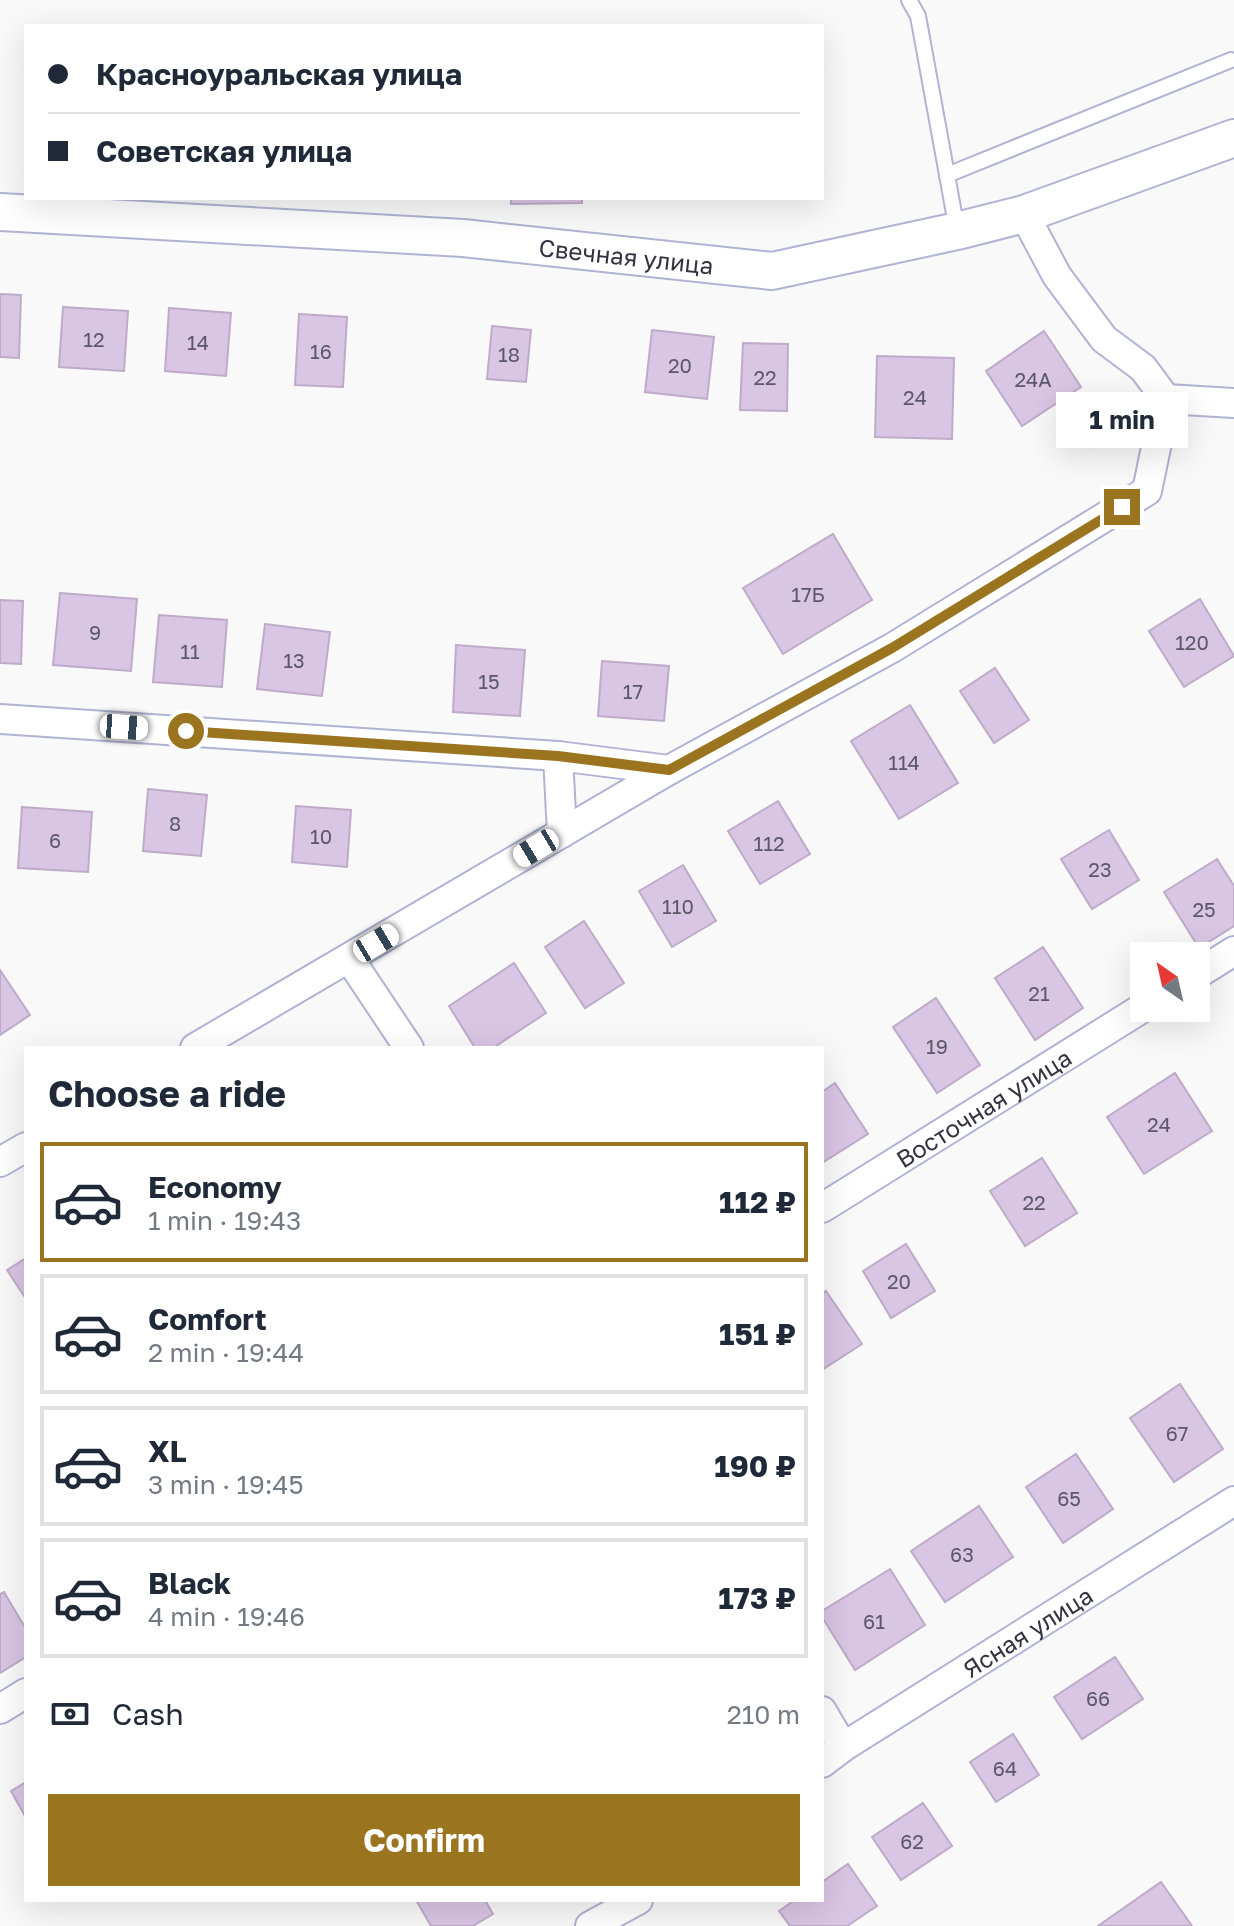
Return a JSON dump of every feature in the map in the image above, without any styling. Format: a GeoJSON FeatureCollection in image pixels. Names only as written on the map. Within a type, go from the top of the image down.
{"type":"FeatureCollection","features":[{"type":"Feature","properties":{"kind":"street","name":"Свечная улица"},"geometry":{"type":"LineString","coordinates":[[0,212],[463,238],[772,271],[1024,214],[1234,138]]}},
{"type":"Feature","properties":{"kind":"street"},"geometry":{"type":"LineString","coordinates":[[198,1046],[669,770],[892,648],[1147,491],[1166,399],[1143,368],[1104,339],[1057,276],[1024,214]]}},
{"type":"Feature","properties":{"kind":"street"},"geometry":{"type":"LineString","coordinates":[[1166,399],[1234,403]]}},
{"type":"Feature","properties":{"kind":"street"},"geometry":{"type":"LineString","coordinates":[[0,719],[558,756],[669,770]]}},
{"type":"Feature","properties":{"kind":"street"},"geometry":{"type":"LineString","coordinates":[[558,756],[562,833]]}},
{"type":"Feature","properties":{"kind":"street"},"geometry":{"type":"LineString","coordinates":[[1210,966],[1234,951]]}},
{"type":"Feature","properties":{"kind":"street"},"geometry":{"type":"LineString","coordinates":[[349,958],[408,1046]]}},
{"type":"Feature","properties":{"kind":"street","name":"Восточная улица"},"geometry":{"type":"LineString","coordinates":[[824,1207],[1130,1016]]}},
{"type":"Feature","properties":{"kind":"street"},"geometry":{"type":"LineString","coordinates":[[0,1162],[24,1148]]}},
{"type":"Feature","properties":{"kind":"street","name":"Ясная улица"},"geometry":{"type":"LineString","coordinates":[[832,1755],[1234,1501]]}},
{"type":"Feature","properties":{"kind":"street"},"geometry":{"type":"LineString","coordinates":[[0,1709],[24,1694]]}},
{"type":"Feature","properties":{"kind":"street"},"geometry":{"type":"LineString","coordinates":[[824,1720],[832,1755]]}},
{"type":"Feature","properties":{"kind":"street"},"geometry":{"type":"LineString","coordinates":[[590,1926],[634,1902]]}},
{"type":"Feature","properties":{"kind":"lane"},"geometry":{"type":"LineString","coordinates":[[909,0],[918,16],[957,231]]}},
{"type":"Feature","properties":{"kind":"lane"},"geometry":{"type":"LineString","coordinates":[[947,175],[1231,60]]}},
{"type":"Feature","properties":{"kind":"building"},"geometry":{"type":"Polygon","coordinates":[[[511,200],[582,200],[582,203],[511,204],[511,200]]]}},
{"type":"Feature","properties":{"kind":"building"},"geometry":{"type":"Polygon","coordinates":[[[0,294],[21,295],[19,358],[0,357],[0,294]]]}},
{"type":"Feature","properties":{"kind":"building"},"geometry":{"type":"Polygon","coordinates":[[[63,307],[128,311],[124,371],[59,367],[63,307]]]}},
{"type":"Feature","properties":{"kind":"building"},"geometry":{"type":"Polygon","coordinates":[[[169,308],[231,313],[226,376],[165,371],[169,308]]]}},
{"type":"Feature","properties":{"kind":"building"},"geometry":{"type":"Polygon","coordinates":[[[299,314],[347,317],[343,387],[295,385],[299,314]]]}},
{"type":"Feature","properties":{"kind":"building"},"geometry":{"type":"Polygon","coordinates":[[[492,326],[531,330],[526,382],[487,379],[492,326]]]}},
{"type":"Feature","properties":{"kind":"building"},"geometry":{"type":"Polygon","coordinates":[[[652,330],[714,337],[707,399],[645,392],[652,330]]]}},
{"type":"Feature","properties":{"kind":"building"},"geometry":{"type":"Polygon","coordinates":[[[1044,331],[1081,387],[1022,426],[986,371],[1044,331]]]}},
{"type":"Feature","properties":{"kind":"building"},"geometry":{"type":"Polygon","coordinates":[[[743,343],[788,344],[787,411],[740,410],[743,343]]]}},
{"type":"Feature","properties":{"kind":"building"},"geometry":{"type":"Polygon","coordinates":[[[877,356],[954,358],[952,439],[875,437],[877,356]]]}},
{"type":"Feature","properties":{"kind":"building"},"geometry":{"type":"Polygon","coordinates":[[[833,534],[872,600],[783,654],[743,588],[833,534]]]}},
{"type":"Feature","properties":{"kind":"building"},"geometry":{"type":"Polygon","coordinates":[[[60,593],[137,599],[131,671],[53,665],[60,593]]]}},
{"type":"Feature","properties":{"kind":"building"},"geometry":{"type":"Polygon","coordinates":[[[1200,599],[1234,656],[1184,687],[1149,631],[1200,599]]]}},
{"type":"Feature","properties":{"kind":"building"},"geometry":{"type":"Polygon","coordinates":[[[0,600],[23,601],[21,664],[0,663],[0,600]]]}},
{"type":"Feature","properties":{"kind":"building"},"geometry":{"type":"Polygon","coordinates":[[[159,615],[227,620],[222,687],[153,682],[159,615]]]}},
{"type":"Feature","properties":{"kind":"building"},"geometry":{"type":"Polygon","coordinates":[[[265,624],[330,632],[322,696],[257,689],[265,624]]]}},
{"type":"Feature","properties":{"kind":"building"},"geometry":{"type":"Polygon","coordinates":[[[456,645],[525,650],[520,716],[453,712],[456,645]]]}},
{"type":"Feature","properties":{"kind":"building"},"geometry":{"type":"Polygon","coordinates":[[[602,661],[669,666],[664,721],[598,716],[602,661]]]}},
{"type":"Feature","properties":{"kind":"building"},"geometry":{"type":"Polygon","coordinates":[[[995,668],[1029,720],[994,743],[960,691],[995,668]]]}},
{"type":"Feature","properties":{"kind":"building"},"geometry":{"type":"Polygon","coordinates":[[[910,705],[958,783],[899,819],[851,741],[910,705]]]}},
{"type":"Feature","properties":{"kind":"building"},"geometry":{"type":"Polygon","coordinates":[[[148,789],[207,795],[201,856],[143,851],[148,789]]]}},
{"type":"Feature","properties":{"kind":"building"},"geometry":{"type":"Polygon","coordinates":[[[778,801],[810,854],[760,884],[728,831],[778,801]]]}},
{"type":"Feature","properties":{"kind":"building"},"geometry":{"type":"Polygon","coordinates":[[[296,806],[351,810],[347,867],[292,862],[296,806]]]}},
{"type":"Feature","properties":{"kind":"building"},"geometry":{"type":"Polygon","coordinates":[[[22,807],[92,812],[88,872],[18,868],[22,807]]]}},
{"type":"Feature","properties":{"kind":"building"},"geometry":{"type":"Polygon","coordinates":[[[1109,830],[1139,880],[1092,909],[1061,859],[1109,830]]]}},
{"type":"Feature","properties":{"kind":"building"},"geometry":{"type":"Polygon","coordinates":[[[1217,859],[1234,886],[1234,926],[1209,942],[1195,942],[1164,892],[1217,859]]]}},
{"type":"Feature","properties":{"kind":"building"},"geometry":{"type":"Polygon","coordinates":[[[683,865],[716,921],[672,947],[639,891],[683,865]]]}},
{"type":"Feature","properties":{"kind":"building"},"geometry":{"type":"Polygon","coordinates":[[[584,921],[624,983],[585,1008],[545,947],[584,921]]]}},
{"type":"Feature","properties":{"kind":"building"},"geometry":{"type":"Polygon","coordinates":[[[1043,947],[1083,1008],[1035,1040],[995,978],[1043,947]]]}},
{"type":"Feature","properties":{"kind":"building"},"geometry":{"type":"Polygon","coordinates":[[[514,963],[546,1013],[496,1046],[474,1046],[449,1006],[514,963]]]}},
{"type":"Feature","properties":{"kind":"building"},"geometry":{"type":"Polygon","coordinates":[[[0,970],[30,1015],[0,1035],[0,970]]]}},
{"type":"Feature","properties":{"kind":"building"},"geometry":{"type":"Polygon","coordinates":[[[936,998],[980,1065],[937,1093],[893,1027],[936,998]]]}},
{"type":"Feature","properties":{"kind":"building"},"geometry":{"type":"Polygon","coordinates":[[[1175,1073],[1212,1131],[1144,1174],[1107,1117],[1175,1073]]]}},
{"type":"Feature","properties":{"kind":"building"},"geometry":{"type":"Polygon","coordinates":[[[835,1083],[868,1134],[824,1162],[824,1091],[835,1083]]]}},
{"type":"Feature","properties":{"kind":"building"},"geometry":{"type":"Polygon","coordinates":[[[1042,1158],[1077,1213],[1025,1246],[990,1191],[1042,1158]]]}},
{"type":"Feature","properties":{"kind":"building"},"geometry":{"type":"Polygon","coordinates":[[[906,1244],[935,1291],[891,1318],[863,1271],[906,1244]]]}},
{"type":"Feature","properties":{"kind":"building"},"geometry":{"type":"Polygon","coordinates":[[[24,1259],[24,1296],[7,1270],[24,1259]]]}},
{"type":"Feature","properties":{"kind":"building"},"geometry":{"type":"Polygon","coordinates":[[[826,1291],[862,1344],[824,1369],[826,1291]]]}},
{"type":"Feature","properties":{"kind":"building"},"geometry":{"type":"Polygon","coordinates":[[[1180,1384],[1223,1449],[1174,1482],[1130,1418],[1180,1384]]]}},
{"type":"Feature","properties":{"kind":"building"},"geometry":{"type":"Polygon","coordinates":[[[1076,1454],[1113,1509],[1063,1543],[1026,1487],[1076,1454]]]}},
{"type":"Feature","properties":{"kind":"building"},"geometry":{"type":"Polygon","coordinates":[[[979,1506],[1013,1557],[945,1602],[911,1551],[979,1506]]]}},
{"type":"Feature","properties":{"kind":"building"},"geometry":{"type":"Polygon","coordinates":[[[890,1569],[925,1625],[855,1670],[824,1620],[824,1610],[890,1569]]]}},
{"type":"Feature","properties":{"kind":"building"},"geometry":{"type":"Polygon","coordinates":[[[4,1592],[24,1626],[24,1658],[0,1673],[0,1594],[4,1592]]]}},
{"type":"Feature","properties":{"kind":"building"},"geometry":{"type":"Polygon","coordinates":[[[1115,1657],[1143,1699],[1082,1739],[1054,1697],[1115,1657]]]}},
{"type":"Feature","properties":{"kind":"building"},"geometry":{"type":"Polygon","coordinates":[[[1013,1734],[1039,1775],[996,1802],[970,1762],[1013,1734]]]}},
{"type":"Feature","properties":{"kind":"building"},"geometry":{"type":"Polygon","coordinates":[[[24,1783],[24,1814],[11,1791],[24,1783]]]}},
{"type":"Feature","properties":{"kind":"building"},"geometry":{"type":"Polygon","coordinates":[[[923,1803],[952,1846],[901,1880],[872,1837],[923,1803]]]}},
{"type":"Feature","properties":{"kind":"building"},"geometry":{"type":"Polygon","coordinates":[[[848,1864],[877,1906],[847,1926],[790,1926],[779,1911],[792,1902],[824,1902],[824,1881],[848,1864]]]}},
{"type":"Feature","properties":{"kind":"building"},"geometry":{"type":"Polygon","coordinates":[[[1161,1882],[1192,1926],[1098,1926],[1161,1882]]]}},
{"type":"Feature","properties":{"kind":"building"},"geometry":{"type":"Polygon","coordinates":[[[417,1902],[486,1902],[493,1914],[473,1926],[431,1926],[417,1902]]]}},
{"type":"Feature","properties":{"kind":"route"},"geometry":{"type":"LineString","coordinates":[[186,731],[558,756],[669,770],[892,648],[1122,507]]}}]}
